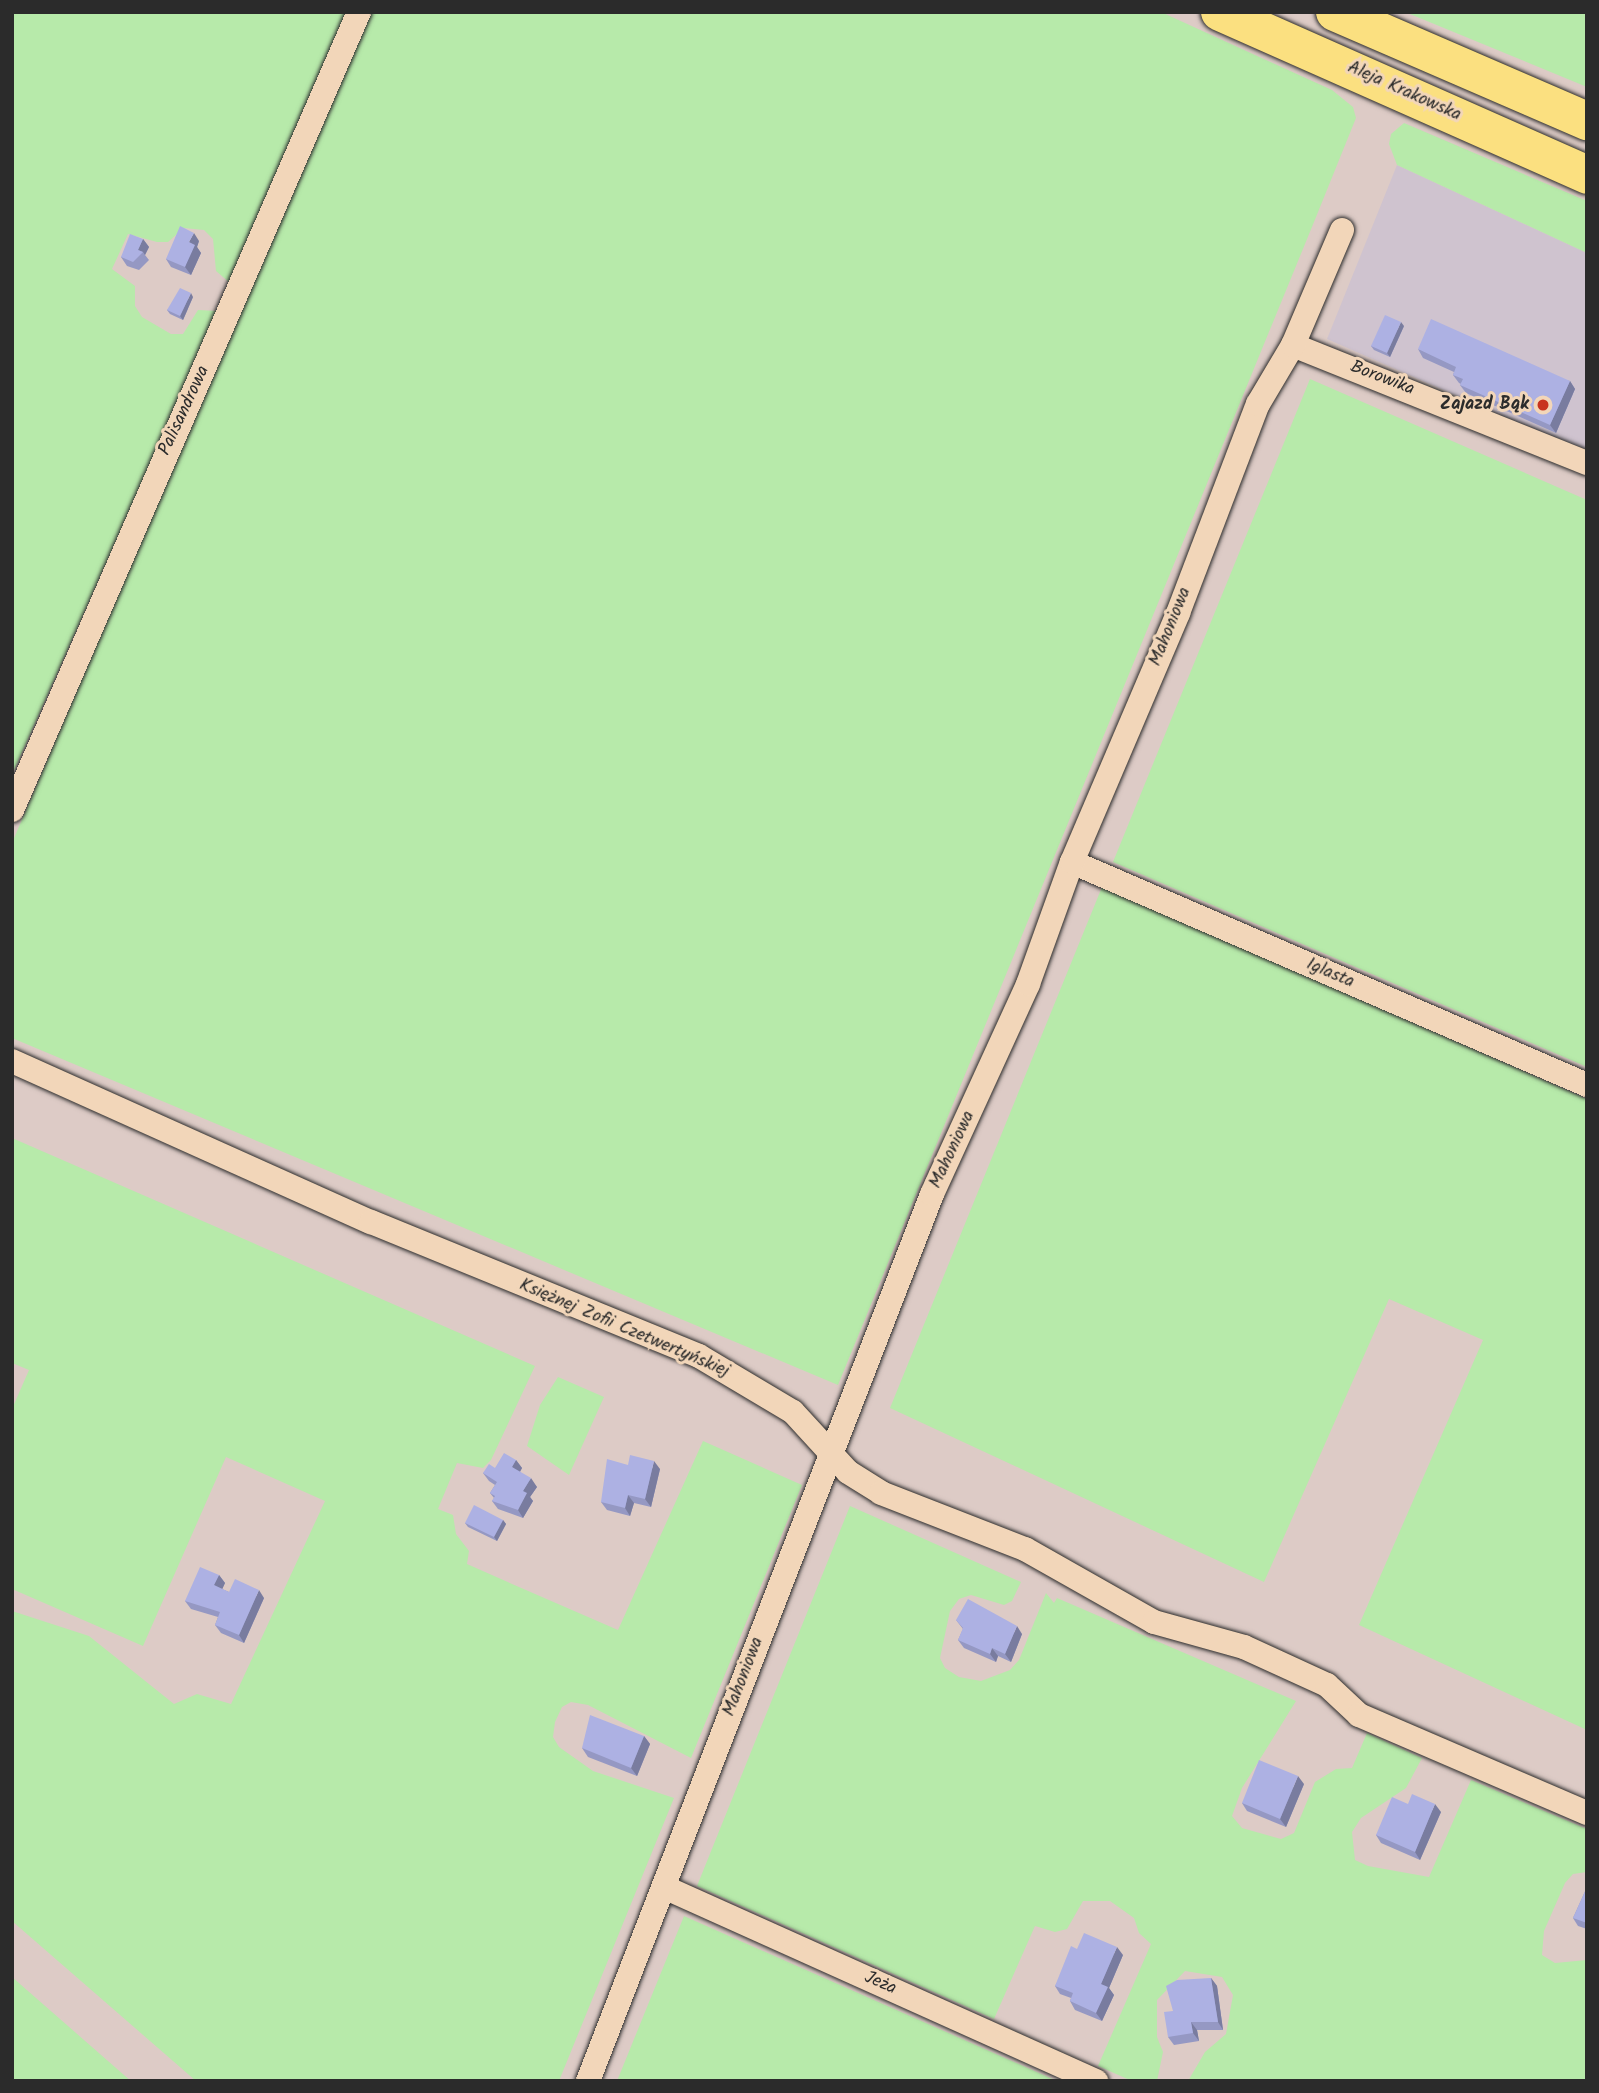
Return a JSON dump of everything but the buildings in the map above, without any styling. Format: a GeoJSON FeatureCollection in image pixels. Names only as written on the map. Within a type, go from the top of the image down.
{"type":"FeatureCollection","features":[{"type":"Feature","properties":{"kind":"main road","name":"Aleja Krakowska"},"geometry":{"type":"LineString","coordinates":[[1220,12],[1587,175]]}},
{"type":"Feature","properties":{"kind":"main road"},"geometry":{"type":"LineString","coordinates":[[1335,12],[1587,121]]}},
{"type":"Feature","properties":{"kind":"street","name":"Palisandrowa"},"geometry":{"type":"LineString","coordinates":[[12,810],[155,476],[275,215],[359,12]]}},
{"type":"Feature","properties":{"kind":"street","name":"Mahoniowa"},"geometry":{"type":"LineString","coordinates":[[588,2081],[932,1194],[1028,984],[1072,862],[1178,613],[1258,404],[1293,345],[1342,230]]}},
{"type":"Feature","properties":{"kind":"street","name":"Borowika"},"geometry":{"type":"LineString","coordinates":[[1293,345],[1587,463]]}},
{"type":"Feature","properties":{"kind":"street","name":"Iglasta"},"geometry":{"type":"LineString","coordinates":[[1072,862],[1587,1085]]}},
{"type":"Feature","properties":{"kind":"street","name":"Księżnej Zofii Czetwertyńskiej"},"geometry":{"type":"LineString","coordinates":[[12,1061],[384,1228],[699,1356],[793,1412],[848,1472],[881,1493],[1025,1549],[1154,1622],[1244,1647],[1327,1685],[1359,1714],[1587,1813]]}},
{"type":"Feature","properties":{"kind":"street","name":"Jeża"},"geometry":{"type":"LineString","coordinates":[[664,1887],[1096,2081]]}},
{"type":"Feature","properties":{"kind":"shaded area"},"geometry":{"type":"Polygon","coordinates":[[[1397,165],[1587,253],[1587,453],[1327,339],[1397,165]]]}},
{"type":"Feature","properties":{"kind":"green space"},"geometry":{"type":"Polygon","coordinates":[[[12,12],[350,12],[230,283],[216,271],[213,239],[204,230],[184,228],[168,242],[157,242],[128,234],[112,269],[135,286],[135,306],[142,317],[171,334],[183,334],[198,310],[218,311],[12,775],[12,12]]]}},
{"type":"Feature","properties":{"kind":"green space"},"geometry":{"type":"Polygon","coordinates":[[[366,12],[1161,12],[1332,90],[1353,107],[1356,118],[838,1385],[12,1038],[12,843],[366,12]]]}},
{"type":"Feature","properties":{"kind":"green space"},"geometry":{"type":"Polygon","coordinates":[[[1405,12],[1587,12],[1587,87],[1405,12]]]}},
{"type":"Feature","properties":{"kind":"green space"},"geometry":{"type":"Polygon","coordinates":[[[1404,123],[1587,201],[1587,253],[1397,165],[1389,144],[1391,134],[1404,123]]]}},
{"type":"Feature","properties":{"kind":"green space"},"geometry":{"type":"Polygon","coordinates":[[[1310,379],[1587,500],[1587,1067],[1113,862],[1310,379]]]}},
{"type":"Feature","properties":{"kind":"green space"},"geometry":{"type":"Polygon","coordinates":[[[1102,887],[1587,1099],[1587,1730],[1359,1625],[1483,1340],[1389,1299],[1264,1582],[890,1408],[1102,887]]]}},
{"type":"Feature","properties":{"kind":"green space"},"geometry":{"type":"Polygon","coordinates":[[[12,1138],[535,1366],[491,1460],[483,1468],[457,1463],[438,1509],[453,1515],[456,1534],[469,1551],[467,1564],[519,1587],[618,1630],[703,1441],[802,1485],[691,1758],[588,1705],[571,1702],[562,1707],[555,1722],[553,1737],[559,1747],[593,1771],[674,1798],[559,2081],[196,2081],[12,1921],[12,1611],[89,1636],[174,1704],[197,1694],[231,1704],[325,1501],[226,1457],[143,1646],[12,1589],[12,1409],[29,1370],[12,1363],[12,1138]]]}},
{"type":"Feature","properties":{"kind":"green space"},"geometry":{"type":"Polygon","coordinates":[[[558,1377],[604,1397],[569,1475],[527,1446],[540,1405],[558,1377]]]}},
{"type":"Feature","properties":{"kind":"green space"},"geometry":{"type":"Polygon","coordinates":[[[850,1506],[1021,1582],[1012,1601],[1004,1605],[971,1595],[959,1599],[950,1611],[940,1658],[945,1668],[959,1677],[981,1681],[1010,1670],[1019,1660],[1046,1593],[1054,1603],[1057,1598],[1296,1701],[1242,1788],[1232,1816],[1242,1828],[1281,1839],[1294,1833],[1315,1782],[1336,1769],[1352,1768],[1367,1733],[1422,1758],[1406,1788],[1361,1818],[1352,1832],[1355,1860],[1368,1866],[1429,1877],[1471,1780],[1587,1829],[1587,1872],[1573,1874],[1565,1883],[1544,1931],[1542,1955],[1555,1963],[1587,1960],[1587,2081],[1188,2081],[1205,2052],[1226,2034],[1233,1995],[1222,1977],[1185,1971],[1157,2000],[1157,2037],[1163,2052],[1157,2081],[1132,2081],[1098,2066],[1151,1944],[1139,1933],[1134,1918],[1110,1901],[1083,1901],[1067,1929],[1055,1932],[1035,1926],[994,2019],[697,1886],[850,1506]]]}},
{"type":"Feature","properties":{"kind":"green space"},"geometry":{"type":"Polygon","coordinates":[[[684,1916],[1057,2081],[617,2081],[684,1916]]]}},
{"type":"Feature","properties":{"kind":"green space"},"geometry":{"type":"Polygon","coordinates":[[[12,1977],[124,2075],[131,2081],[12,2081],[12,1977]]]}},
{"type":"Feature","properties":{"kind":"place","name":"Zajazd Bąk"},"geometry":{"type":"Point","coordinates":[1543,405]}}]}
